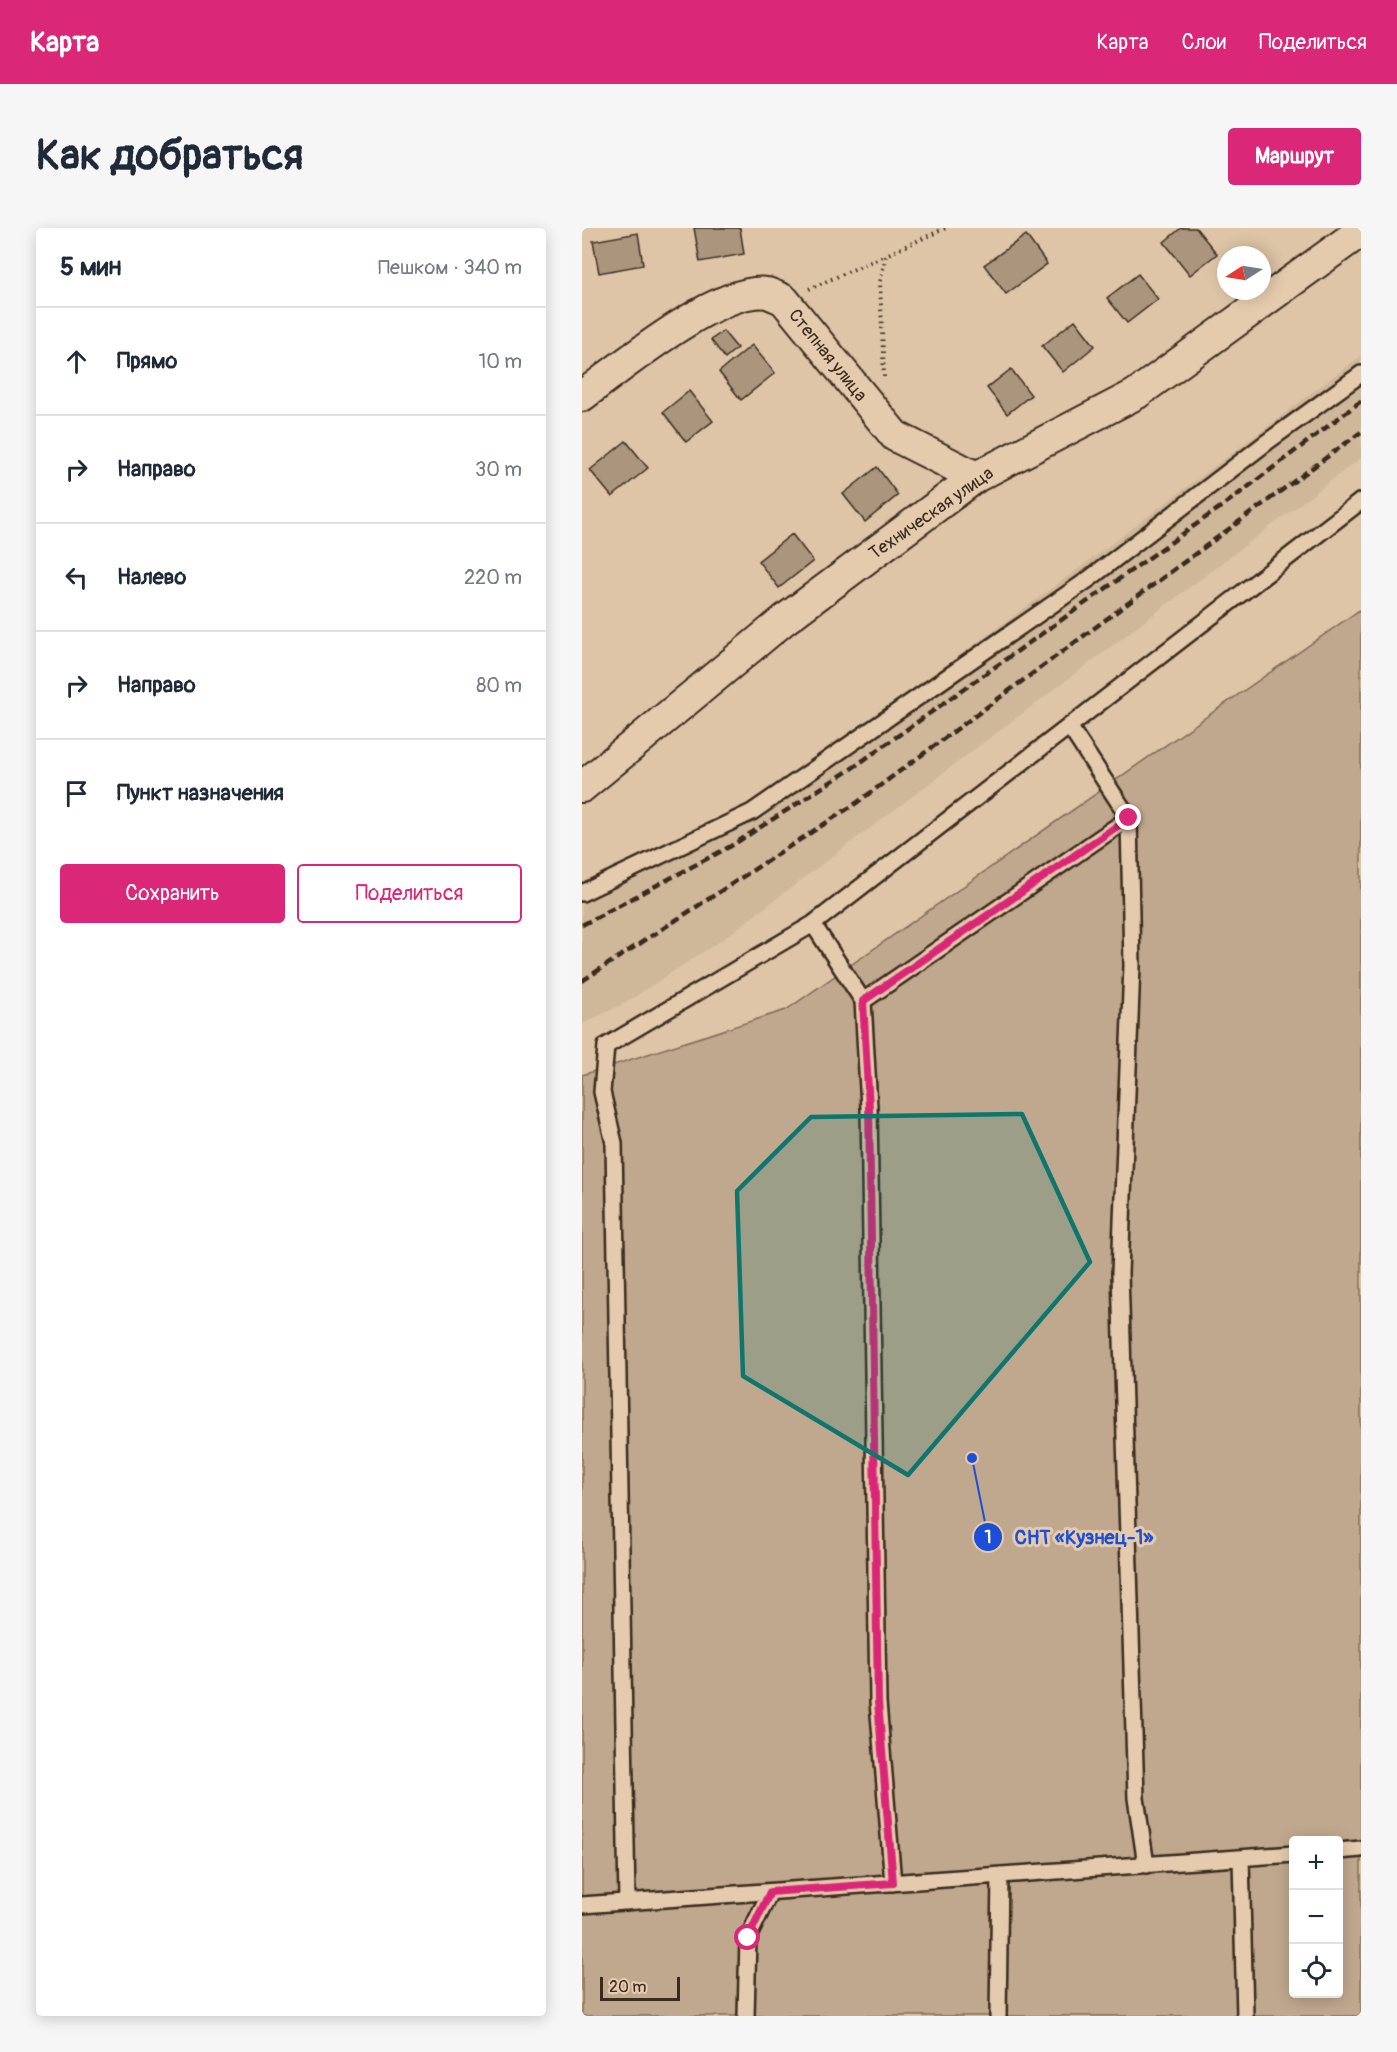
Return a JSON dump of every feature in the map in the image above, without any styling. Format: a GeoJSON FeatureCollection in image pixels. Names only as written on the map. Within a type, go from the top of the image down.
{"type":"FeatureCollection","features":[{"type":"Feature","properties":{"kind":"street","name":"Техническая улица"},"geometry":{"type":"LineString","coordinates":[[582,787],[784,620],[976,477],[1136,394],[1361,231]]}},
{"type":"Feature","properties":{"kind":"street","name":"Степная улица"},"geometry":{"type":"LineString","coordinates":[[582,396],[696,314],[745,296],[766,293],[784,300],[872,411],[895,436],[976,477]]}},
{"type":"Feature","properties":{"kind":"lane"},"geometry":{"type":"LineString","coordinates":[[582,893],[752,812],[1089,579],[1361,374]]}},
{"type":"Feature","properties":{"kind":"lane"},"geometry":{"type":"LineString","coordinates":[[627,1902],[614,1143],[602,1092],[606,1046],[813,924],[1361,501]]}},
{"type":"Feature","properties":{"kind":"lane"},"geometry":{"type":"LineString","coordinates":[[1069,726],[1129,818],[1132,966],[1120,1273],[1136,1798],[1146,1865]]}},
{"type":"Feature","properties":{"kind":"lane"},"geometry":{"type":"LineString","coordinates":[[863,1001],[1129,818]]}},
{"type":"Feature","properties":{"kind":"lane"},"geometry":{"type":"LineString","coordinates":[[813,924],[863,1001],[869,1107],[878,1702],[893,1883]]}},
{"type":"Feature","properties":{"kind":"lane"},"geometry":{"type":"LineString","coordinates":[[1343,1851],[1361,1849]]}},
{"type":"Feature","properties":{"kind":"lane"},"geometry":{"type":"LineString","coordinates":[[582,1905],[1289,1854]]}},
{"type":"Feature","properties":{"kind":"lane"},"geometry":{"type":"LineString","coordinates":[[1241,1858],[1245,2016]]}},
{"type":"Feature","properties":{"kind":"lane"},"geometry":{"type":"LineString","coordinates":[[998,2016],[1000,1875]]}},
{"type":"Feature","properties":{"kind":"lane"},"geometry":{"type":"LineString","coordinates":[[746,2016],[748,1938],[770,1892]]}},
{"type":"Feature","properties":{"kind":"path"},"geometry":{"type":"LineString","coordinates":[[784,300],[946,228]]}},
{"type":"Feature","properties":{"kind":"path"},"geometry":{"type":"LineString","coordinates":[[872,411],[885,392],[880,282],[886,255]]}},
{"type":"Feature","properties":{"kind":"highlighted area"},"geometry":{"type":"Polygon","coordinates":[[[1022,1114],[1090,1262],[908,1475],[743,1376],[737,1191],[811,1117],[1022,1114]]]}},
{"type":"Feature","properties":{"kind":"shaded area"},"geometry":{"type":"Polygon","coordinates":[[[1361,356],[1361,458],[723,939],[625,1003],[582,1024],[582,891],[645,863],[792,778],[1078,569],[1361,356]]]}},
{"type":"Feature","properties":{"kind":"shaded area"},"geometry":{"type":"Polygon","coordinates":[[[1361,609],[1361,2016],[582,2016],[582,1075],[786,1010],[1361,609]]]}},
{"type":"Feature","properties":{"kind":"building"},"geometry":{"type":"Polygon","coordinates":[[[694,228],[740,228],[744,254],[700,262],[694,228]]]}},
{"type":"Feature","properties":{"kind":"building"},"geometry":{"type":"Polygon","coordinates":[[[1181,228],[1196,228],[1217,254],[1190,275],[1164,242],[1181,228]]]}},
{"type":"Feature","properties":{"kind":"building"},"geometry":{"type":"Polygon","coordinates":[[[638,233],[643,265],[599,273],[593,241],[638,233]]]}},
{"type":"Feature","properties":{"kind":"building"},"geometry":{"type":"Polygon","coordinates":[[[1026,235],[1047,264],[1006,294],[984,265],[1026,235]]]}},
{"type":"Feature","properties":{"kind":"building"},"geometry":{"type":"Polygon","coordinates":[[[1138,274],[1158,299],[1127,323],[1107,298],[1138,274]]]}},
{"type":"Feature","properties":{"kind":"building"},"geometry":{"type":"Polygon","coordinates":[[[1075,320],[1095,346],[1063,372],[1042,346],[1075,320]]]}},
{"type":"Feature","properties":{"kind":"building"},"geometry":{"type":"Polygon","coordinates":[[[723,331],[737,348],[725,358],[711,340],[723,331]]]}},
{"type":"Feature","properties":{"kind":"building"},"geometry":{"type":"Polygon","coordinates":[[[752,345],[775,373],[741,400],[719,372],[752,345]]]}},
{"type":"Feature","properties":{"kind":"building"},"geometry":{"type":"Polygon","coordinates":[[[1011,369],[1031,395],[1007,414],[987,388],[1011,369]]]}},
{"type":"Feature","properties":{"kind":"building"},"geometry":{"type":"Polygon","coordinates":[[[689,391],[713,421],[686,442],[663,412],[689,391]]]}},
{"type":"Feature","properties":{"kind":"building"},"geometry":{"type":"Polygon","coordinates":[[[626,441],[648,468],[612,497],[590,470],[626,441]]]}},
{"type":"Feature","properties":{"kind":"building"},"geometry":{"type":"Polygon","coordinates":[[[877,467],[898,495],[865,522],[843,494],[877,467]]]}},
{"type":"Feature","properties":{"kind":"building"},"geometry":{"type":"Polygon","coordinates":[[[792,534],[813,561],[779,588],[758,561],[792,534]]]}},
{"type":"Feature","properties":{"kind":"railway"},"geometry":{"type":"LineString","coordinates":[[582,925],[731,846],[851,769],[1232,499],[1361,401]]}},
{"type":"Feature","properties":{"kind":"railway"},"geometry":{"type":"LineString","coordinates":[[582,981],[855,804],[1361,432]]}},
{"type":"Feature","properties":{"kind":"place","name":"СНТ «Кузнец-1»"},"geometry":{"type":"Point","coordinates":[972,1458]}},
{"type":"Feature","properties":{"kind":"route"},"geometry":{"type":"LineString","coordinates":[[748,1938],[770,1892],[893,1883],[878,1702],[869,1107],[863,1001],[1129,818]]}}]}
